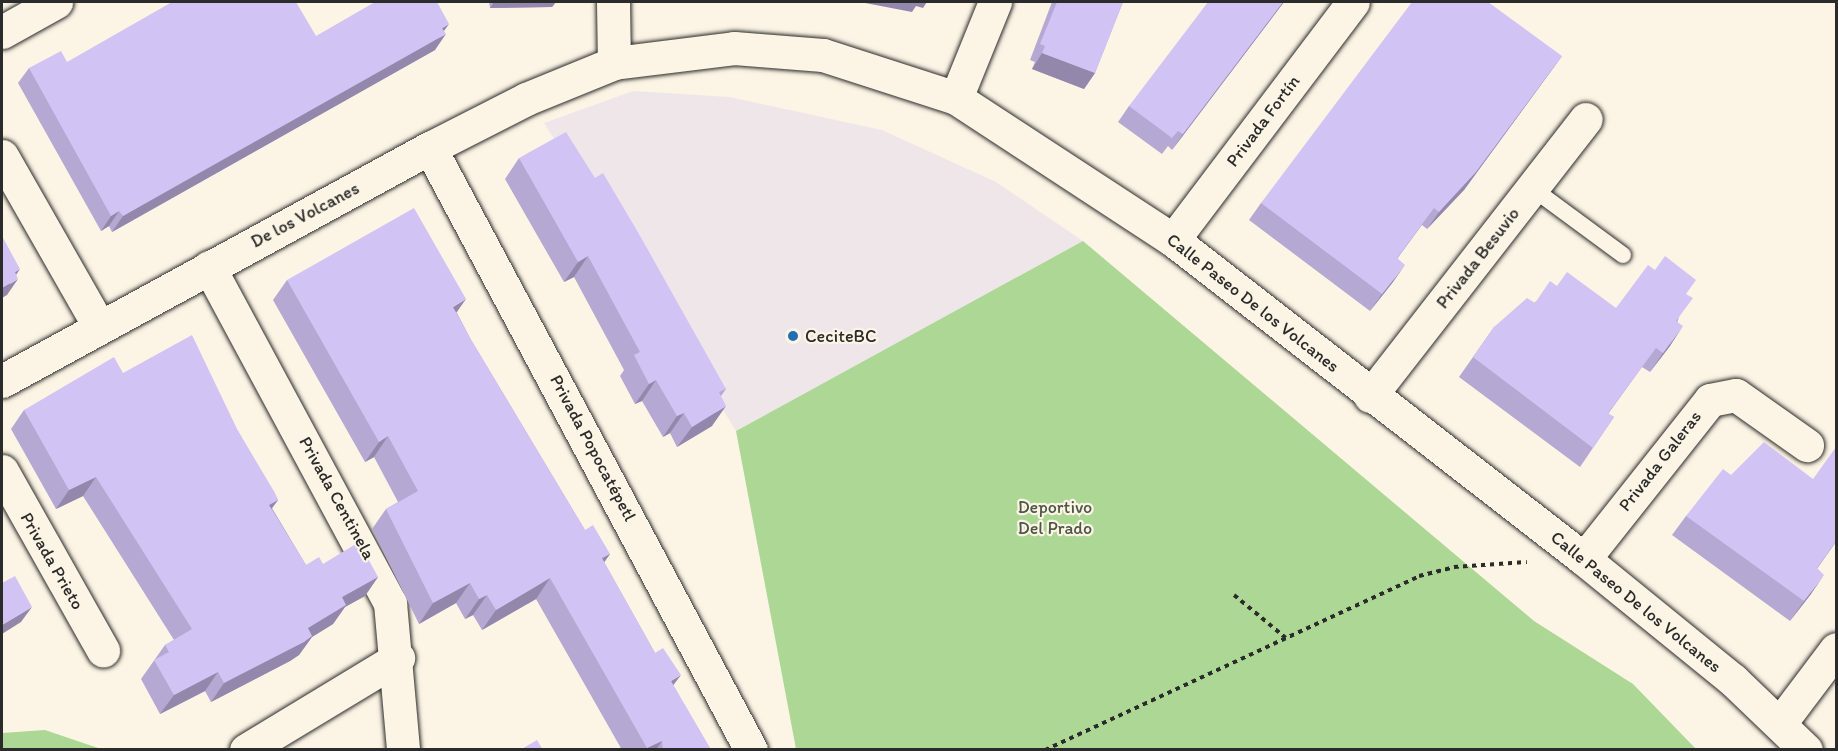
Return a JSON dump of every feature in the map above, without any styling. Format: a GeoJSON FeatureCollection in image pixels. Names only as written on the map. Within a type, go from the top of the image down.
{"type":"FeatureCollection","features":[{"type":"Feature","properties":{"kind":"street"},"geometry":{"type":"LineString","coordinates":[[2,32],[56,2]]}},
{"type":"Feature","properties":{"kind":"street"},"geometry":{"type":"LineString","coordinates":[[613,2],[614,63]]}},
{"type":"Feature","properties":{"kind":"street"},"geometry":{"type":"LineString","coordinates":[[956,98],[995,2]]}},
{"type":"Feature","properties":{"kind":"street","name":"Privada Fortín"},"geometry":{"type":"LineString","coordinates":[[1173,240],[1353,2]]}},
{"type":"Feature","properties":{"kind":"street","name":"Calle Paseo De los Volcanes"},"geometry":{"type":"LineString","coordinates":[[614,63],[734,48],[823,55],[956,98],[1173,240],[1370,396],[1584,559],[1781,722],[1806,750]]}},
{"type":"Feature","properties":{"kind":"street","name":"De los Volcanes"},"geometry":{"type":"LineString","coordinates":[[2,381],[99,326],[430,148],[526,99],[614,63]]}},
{"type":"Feature","properties":{"kind":"street","name":"Privada Besuvio"},"geometry":{"type":"LineString","coordinates":[[1370,396],[1586,119]]}},
{"type":"Feature","properties":{"kind":"street","name":"Privada Popocatépetl"},"geometry":{"type":"LineString","coordinates":[[430,148],[751,750]]}},
{"type":"Feature","properties":{"kind":"street"},"geometry":{"type":"LineString","coordinates":[[2,156],[99,326]]}},
{"type":"Feature","properties":{"kind":"street","name":"Privada Centinela"},"geometry":{"type":"LineString","coordinates":[[209,267],[376,568],[390,603],[398,658],[404,750]]}},
{"type":"Feature","properties":{"kind":"street","name":"Privada Galeras"},"geometry":{"type":"LineString","coordinates":[[1584,559],[1710,400],[1724,393],[1736,395],[1807,445]]}},
{"type":"Feature","properties":{"kind":"street","name":"Privada Prieto"},"geometry":{"type":"LineString","coordinates":[[2,471],[103,650]]}},
{"type":"Feature","properties":{"kind":"street"},"geometry":{"type":"LineString","coordinates":[[1781,722],[1836,649]]}},
{"type":"Feature","properties":{"kind":"street"},"geometry":{"type":"LineString","coordinates":[[246,750],[398,658]]}},
{"type":"Feature","properties":{"kind":"lane"},"geometry":{"type":"LineString","coordinates":[[1532,188],[1623,255]]}},
{"type":"Feature","properties":{"kind":"path"},"geometry":{"type":"LineString","coordinates":[[1046,750],[1286,638],[1437,572],[1584,559]]}},
{"type":"Feature","properties":{"kind":"path"},"geometry":{"type":"LineString","coordinates":[[1234,595],[1286,638]]}},
{"type":"Feature","properties":{"kind":"shaded area","name":"CeciteBC"},"geometry":{"type":"Polygon","coordinates":[[[633,91],[729,97],[882,130],[996,182],[1083,241],[736,431],[544,123],[633,91]]]}},
{"type":"Feature","properties":{"kind":"green space","name":"Deportivo Del Prado"},"geometry":{"type":"Polygon","coordinates":[[[1083,241],[1534,621],[1633,684],[1696,749],[796,749],[736,431],[1083,241]]]}},
{"type":"Feature","properties":{"kind":"green space"},"geometry":{"type":"Polygon","coordinates":[[[45,730],[101,749],[2,749],[2,733],[45,730]]]}},
{"type":"Feature","properties":{"kind":"building"},"geometry":{"type":"Polygon","coordinates":[[[172,2],[296,2],[316,36],[375,2],[437,2],[449,24],[442,28],[446,34],[123,216],[119,211],[111,216],[29,68],[61,51],[67,62],[172,2]]]}},
{"type":"Feature","properties":{"kind":"building"},"geometry":{"type":"Polygon","coordinates":[[[1057,2],[1123,2],[1095,73],[1042,53],[1045,46],[1040,44],[1057,2]]]}},
{"type":"Feature","properties":{"kind":"building"},"geometry":{"type":"Polygon","coordinates":[[[1208,2],[1283,2],[1183,134],[1178,131],[1172,138],[1129,106],[1208,2]]]}},
{"type":"Feature","properties":{"kind":"building"},"geometry":{"type":"Polygon","coordinates":[[[1412,2],[1488,2],[1562,56],[1476,172],[1439,212],[1434,208],[1397,258],[1405,265],[1382,294],[1261,203],[1412,2]]]}},
{"type":"Feature","properties":{"kind":"building"},"geometry":{"type":"Polygon","coordinates":[[[566,132],[595,178],[603,173],[726,389],[719,392],[726,406],[692,427],[684,413],[677,416],[656,380],[649,384],[634,355],[640,352],[588,256],[578,262],[519,158],[566,132]]]}},
{"type":"Feature","properties":{"kind":"building"},"geometry":{"type":"Polygon","coordinates":[[[414,208],[466,299],[453,307],[585,530],[593,525],[610,554],[602,558],[655,653],[663,648],[681,675],[671,681],[711,750],[663,750],[662,741],[647,748],[550,578],[496,610],[487,595],[479,599],[470,583],[433,603],[386,509],[418,491],[388,436],[379,442],[287,280],[414,208]]]}},
{"type":"Feature","properties":{"kind":"building"},"geometry":{"type":"Polygon","coordinates":[[[2,236],[20,269],[15,272],[18,279],[2,288],[2,236]]]}},
{"type":"Feature","properties":{"kind":"building"},"geometry":{"type":"Polygon","coordinates":[[[1665,256],[1696,280],[1686,294],[1693,298],[1676,321],[1683,326],[1663,353],[1656,348],[1608,413],[1614,417],[1593,448],[1473,357],[1494,327],[1527,298],[1535,303],[1550,281],[1557,286],[1567,272],[1616,308],[1648,265],[1655,270],[1665,256]]]}},
{"type":"Feature","properties":{"kind":"building"},"geometry":{"type":"Polygon","coordinates":[[[192,335],[238,431],[275,493],[278,500],[269,505],[306,565],[319,557],[323,564],[359,542],[378,577],[342,597],[346,605],[308,628],[312,636],[304,642],[224,683],[218,672],[174,695],[154,660],[169,652],[165,645],[192,629],[96,477],[69,490],[24,410],[114,357],[123,373],[192,335]]]}},
{"type":"Feature","properties":{"kind":"building"},"geometry":{"type":"Polygon","coordinates":[[[1764,442],[1813,479],[1836,447],[1836,541],[1817,568],[1824,575],[1804,601],[1686,516],[1723,469],[1731,475],[1764,442]]]}},
{"type":"Feature","properties":{"kind":"building"},"geometry":{"type":"Polygon","coordinates":[[[15,576],[32,607],[2,625],[2,583],[15,576]]]}},
{"type":"Feature","properties":{"kind":"building"},"geometry":{"type":"Polygon","coordinates":[[[537,740],[543,750],[520,750],[537,740]]]}},
{"type":"Feature","properties":{"kind":"place","name":"CeciteBC"},"geometry":{"type":"Point","coordinates":[793,336]}}]}
